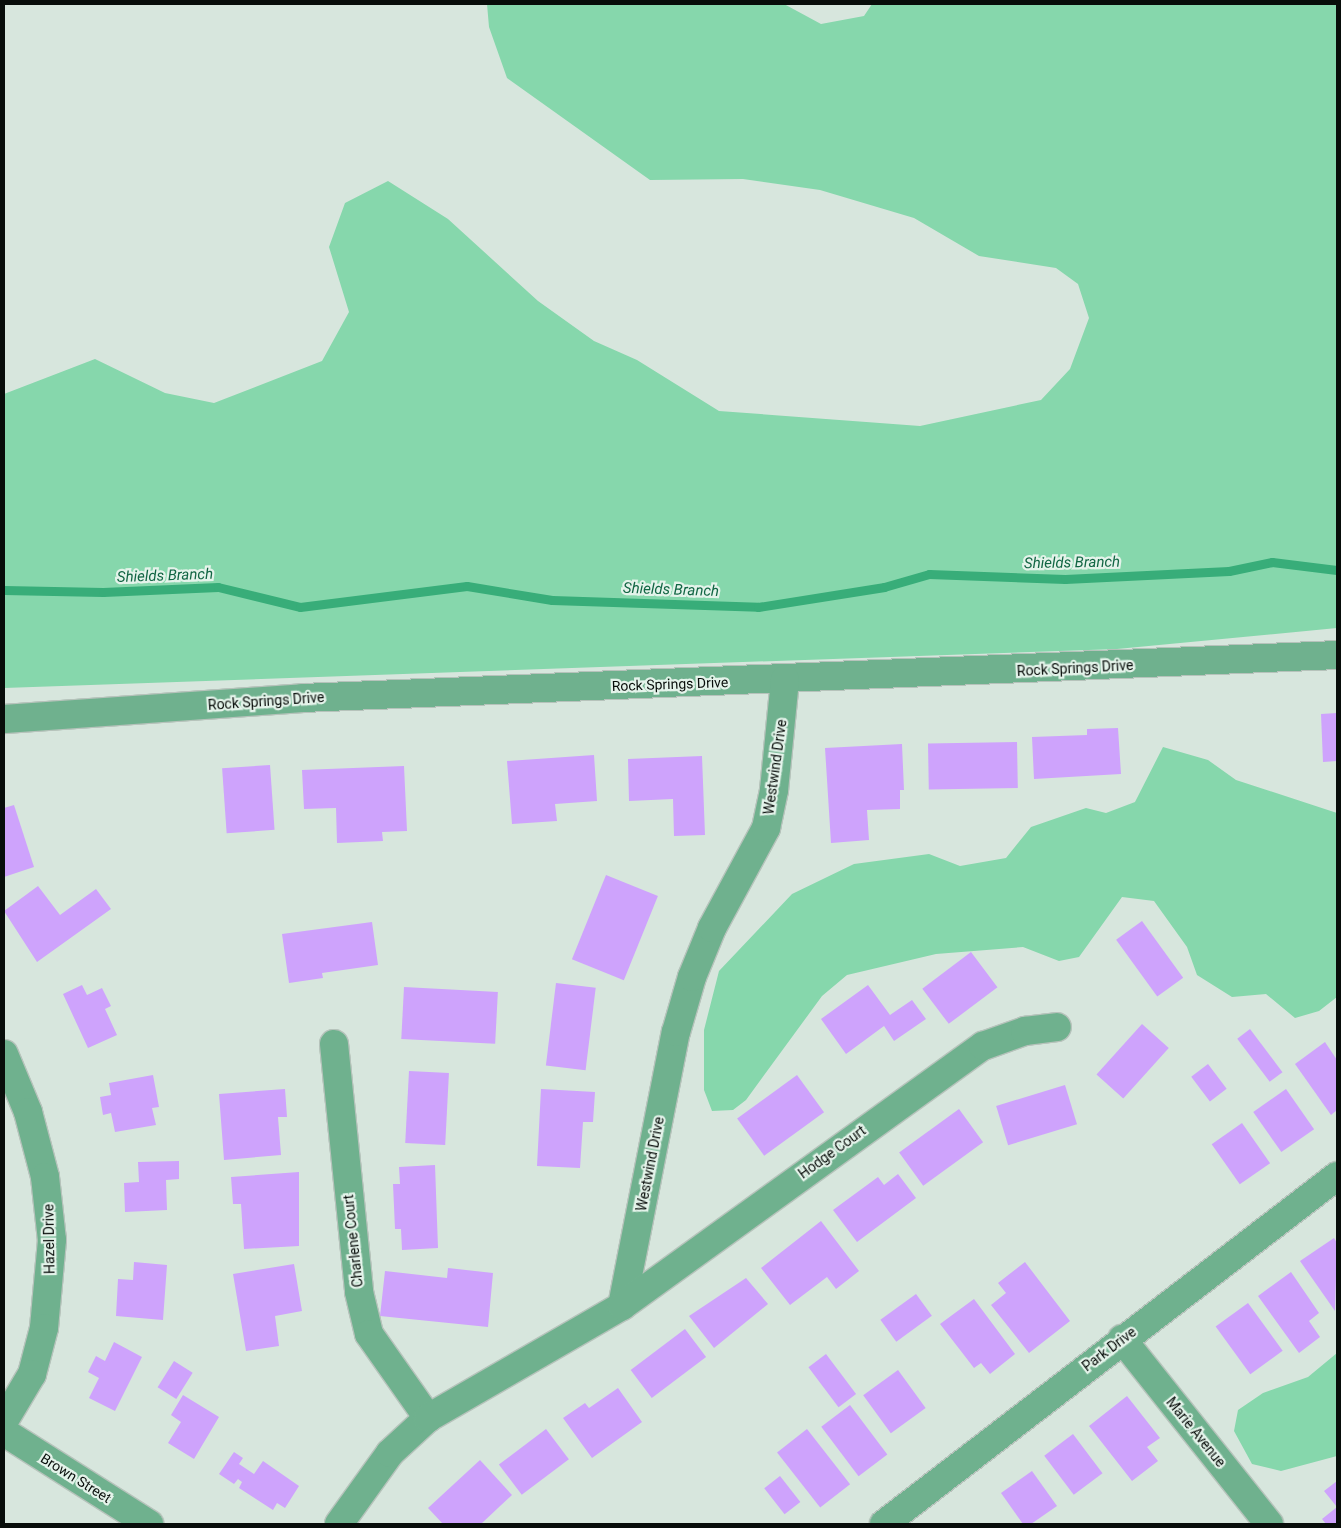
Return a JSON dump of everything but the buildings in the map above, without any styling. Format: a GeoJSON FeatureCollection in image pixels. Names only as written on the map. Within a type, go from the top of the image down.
{"type":"FeatureCollection","features":[{"type":"Feature","properties":{"kind":"street","name":"Rock Springs Drive"},"geometry":{"type":"LineString","coordinates":[[4,719],[303,698],[785,680],[1337,655]]}},
{"type":"Feature","properties":{"kind":"street","name":"Westwind Drive"},"geometry":{"type":"LineString","coordinates":[[622,1306],[676,1032],[692,977],[712,928],[766,828],[774,790],[785,680]]}},
{"type":"Feature","properties":{"kind":"street","name":"Hodge Court"},"geometry":{"type":"LineString","coordinates":[[622,1306],[938,1074],[1004,1037],[1057,1027]]}},
{"type":"Feature","properties":{"kind":"street","name":"Charlene Court"},"geometry":{"type":"LineString","coordinates":[[334,1044],[359,1292],[367,1325],[386,1363],[428,1418]]}},
{"type":"Feature","properties":{"kind":"street","name":"Hazel Drive"},"geometry":{"type":"LineString","coordinates":[[4,1054],[28,1112],[45,1177],[52,1240],[44,1328],[32,1374],[4,1421]]}},
{"type":"Feature","properties":{"kind":"street","name":"Park Drive"},"geometry":{"type":"LineString","coordinates":[[884,1524],[1122,1339],[1337,1176]]}},
{"type":"Feature","properties":{"kind":"street"},"geometry":{"type":"LineString","coordinates":[[339,1524],[390,1453],[428,1418],[622,1306]]}},
{"type":"Feature","properties":{"kind":"street","name":"Marie Avenue"},"geometry":{"type":"LineString","coordinates":[[1122,1339],[1269,1524]]}},
{"type":"Feature","properties":{"kind":"street","name":"Brown Street"},"geometry":{"type":"LineString","coordinates":[[4,1432],[149,1524]]}},
{"type":"Feature","properties":{"kind":"green space"},"geometry":{"type":"Polygon","coordinates":[[[487,4],[784,4],[821,24],[864,16],[872,4],[1337,4],[1337,628],[1117,649],[4,688],[4,394],[95,359],[165,393],[214,403],[322,361],[349,312],[329,247],[345,203],[388,181],[448,219],[538,301],[594,341],[637,360],[719,411],[920,426],[1041,400],[1070,369],[1089,318],[1078,284],[1056,268],[979,256],[914,218],[820,190],[743,179],[650,180],[507,78],[489,27],[487,4]]]}},
{"type":"Feature","properties":{"kind":"green space"},"geometry":{"type":"Polygon","coordinates":[[[1163,747],[1208,760],[1236,780],[1337,813],[1337,997],[1319,1011],[1295,1018],[1266,994],[1232,997],[1197,975],[1187,947],[1154,901],[1122,897],[1079,957],[1059,961],[1023,947],[936,954],[847,975],[822,996],[746,1100],[733,1110],[712,1111],[704,1090],[704,1030],[719,971],[792,894],[854,864],[929,854],[960,866],[1006,858],[1031,827],[1086,808],[1106,813],[1135,802],[1163,747]]]}},
{"type":"Feature","properties":{"kind":"green space"},"geometry":{"type":"Polygon","coordinates":[[[1337,1353],[1337,1456],[1281,1471],[1252,1464],[1234,1431],[1238,1410],[1263,1393],[1308,1377],[1337,1353]]]}},
{"type":"Feature","properties":{"kind":"waterway","name":"Shields Branch"},"geometry":{"type":"LineString","coordinates":[[4,590],[103,592],[218,587],[300,607],[467,586],[552,600],[758,607],[884,587],[929,574],[1065,579],[1229,571],[1272,562],[1337,570]]}}]}
